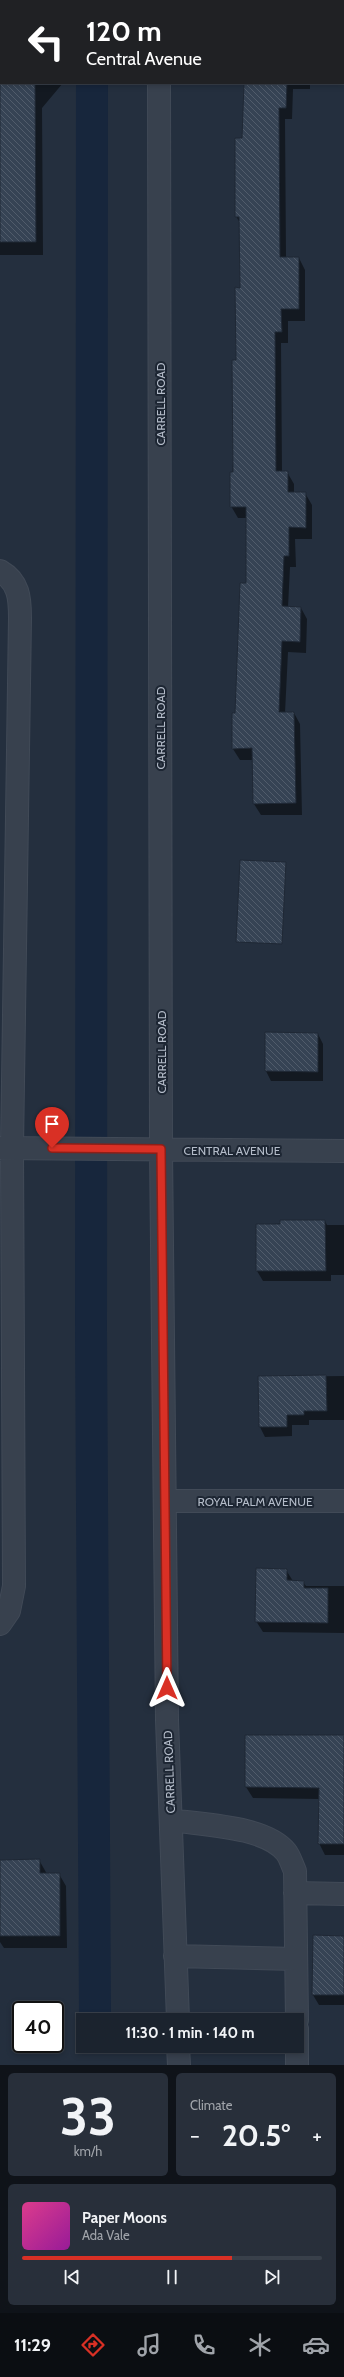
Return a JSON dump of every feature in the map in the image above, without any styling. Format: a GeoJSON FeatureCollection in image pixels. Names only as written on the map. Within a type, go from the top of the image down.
{"type":"FeatureCollection","features":[{"type":"Feature","properties":{"kind":"street","name":"CARRELL ROAD"},"geometry":{"type":"LineString","coordinates":[[159,84],[161,1149],[166,1501],[167,1720],[178,2013]]}},
{"type":"Feature","properties":{"kind":"street"},"geometry":{"type":"LineString","coordinates":[[0,571],[11,577],[20,597],[6,1148],[14,1586],[8,1611],[0,1624]]}},
{"type":"Feature","properties":{"kind":"street","name":"CENTRAL AVENUE"},"geometry":{"type":"LineString","coordinates":[[6,1148],[344,1151]]}},
{"type":"Feature","properties":{"kind":"street","name":"ROYAL PALM AVENUE"},"geometry":{"type":"LineString","coordinates":[[166,1501],[344,1501]]}},
{"type":"Feature","properties":{"kind":"street"},"geometry":{"type":"LineString","coordinates":[[171,1820],[255,1832],[273,1840],[287,1852],[295,1871],[297,2013]]}},
{"type":"Feature","properties":{"kind":"street"},"geometry":{"type":"LineString","coordinates":[[295,1893],[344,1894]]}},
{"type":"Feature","properties":{"kind":"street"},"geometry":{"type":"LineString","coordinates":[[175,1956],[296,1959]]}},
{"type":"Feature","properties":{"kind":"street"},"geometry":{"type":"LineString","coordinates":[[178,2053],[179,2065]]}},
{"type":"Feature","properties":{"kind":"street"},"geometry":{"type":"LineString","coordinates":[[297,2053],[297,2065]]}},
{"type":"Feature","properties":{"kind":"building"},"geometry":{"type":"Polygon","coordinates":[[[0,84],[35,84],[36,242],[0,242],[0,84]]]}},
{"type":"Feature","properties":{"kind":"building"},"geometry":{"type":"Polygon","coordinates":[[[244,84],[287,84],[286,108],[279,108],[280,257],[299,257],[299,309],[281,309],[282,332],[275,332],[276,471],[288,471],[288,492],[306,492],[306,528],[289,527],[289,556],[284,556],[282,606],[301,607],[300,642],[282,641],[279,712],[294,712],[296,803],[253,804],[252,748],[232,749],[232,713],[235,713],[240,583],[246,583],[246,507],[230,507],[230,472],[233,472],[232,360],[236,360],[235,287],[240,288],[239,217],[235,217],[235,138],[242,138],[244,84]]]}},
{"type":"Feature","properties":{"kind":"building"},"geometry":{"type":"Polygon","coordinates":[[[240,860],[286,862],[282,944],[236,942],[240,860]]]}},
{"type":"Feature","properties":{"kind":"building"},"geometry":{"type":"Polygon","coordinates":[[[265,1032],[318,1033],[318,1072],[265,1071],[265,1032]]]}},
{"type":"Feature","properties":{"kind":"building"},"geometry":{"type":"Polygon","coordinates":[[[280,1220],[325,1220],[326,1271],[256,1271],[256,1224],[280,1224],[280,1220]]]}},
{"type":"Feature","properties":{"kind":"building"},"geometry":{"type":"Polygon","coordinates":[[[326,1375],[327,1411],[304,1411],[304,1415],[287,1415],[287,1427],[259,1427],[258,1376],[326,1375]]]}},
{"type":"Feature","properties":{"kind":"building"},"geometry":{"type":"Polygon","coordinates":[[[256,1568],[287,1569],[287,1580],[304,1581],[304,1588],[328,1588],[328,1623],[255,1622],[256,1568]]]}},
{"type":"Feature","properties":{"kind":"building"},"geometry":{"type":"Polygon","coordinates":[[[245,1735],[344,1735],[344,1844],[318,1844],[319,1788],[245,1787],[245,1735]]]}},
{"type":"Feature","properties":{"kind":"building"},"geometry":{"type":"Polygon","coordinates":[[[40,1859],[40,1873],[60,1873],[60,1936],[0,1936],[0,1860],[40,1859]]]}},
{"type":"Feature","properties":{"kind":"building"},"geometry":{"type":"Polygon","coordinates":[[[313,1935],[344,1936],[344,1995],[312,1995],[313,1935]]]}},
{"type":"Feature","properties":{"kind":"waterway"},"geometry":{"type":"LineString","coordinates":[[92,84],[91,1331],[95,2013]]}},
{"type":"Feature","properties":{"kind":"route"},"geometry":{"type":"LineString","coordinates":[[52,1148],[161,1149],[167,1688]]}}]}
